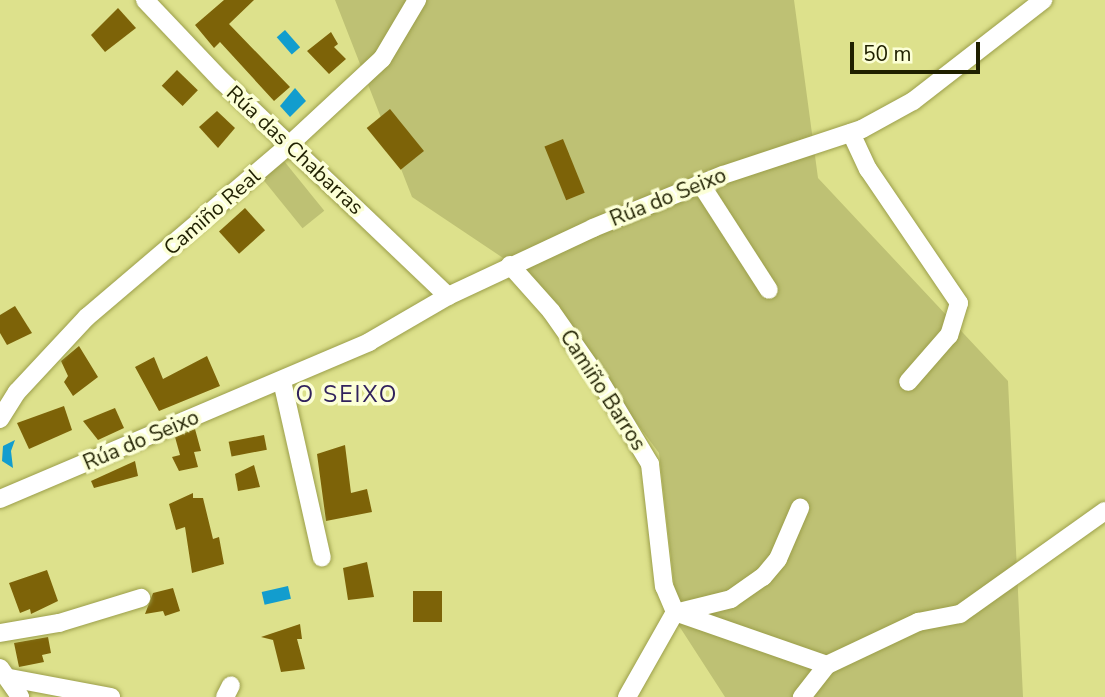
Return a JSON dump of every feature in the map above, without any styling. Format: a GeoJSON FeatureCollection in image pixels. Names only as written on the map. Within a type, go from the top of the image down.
{"type":"FeatureCollection","features":[{"type":"Feature","properties":{"kind":"street","name":"Rúa das Chabarras"},"geometry":{"type":"LineString","coordinates":[[145,0],[289,145],[448,296]]}},
{"type":"Feature","properties":{"kind":"street","name":"Camiño Real"},"geometry":{"type":"LineString","coordinates":[[0,419],[17,393],[87,317],[289,145],[382,59],[417,0]]}},
{"type":"Feature","properties":{"kind":"street","name":"Rúa do Seixo"},"geometry":{"type":"LineString","coordinates":[[0,499],[369,342],[448,296],[510,265],[700,184],[851,133],[913,101],[1043,0]]}},
{"type":"Feature","properties":{"kind":"street"},"geometry":{"type":"LineString","coordinates":[[851,133],[868,169],[959,303],[949,335],[908,382]]}},
{"type":"Feature","properties":{"kind":"street"},"geometry":{"type":"LineString","coordinates":[[700,184],[769,290]]}},
{"type":"Feature","properties":{"kind":"street","name":"Camiño Barros"},"geometry":{"type":"LineString","coordinates":[[510,265],[551,311],[600,381],[650,464],[664,586],[675,612]]}},
{"type":"Feature","properties":{"kind":"street"},"geometry":{"type":"LineString","coordinates":[[282,381],[322,558]]}},
{"type":"Feature","properties":{"kind":"street"},"geometry":{"type":"LineString","coordinates":[[626,697],[675,612],[731,599],[764,578],[778,559],[800,509]]}},
{"type":"Feature","properties":{"kind":"street"},"geometry":{"type":"LineString","coordinates":[[802,697],[827,665],[858,654],[918,622],[960,614],[1105,511]]}},
{"type":"Feature","properties":{"kind":"street"},"geometry":{"type":"LineString","coordinates":[[0,633],[59,623],[141,598]]}},
{"type":"Feature","properties":{"kind":"street"},"geometry":{"type":"LineString","coordinates":[[675,612],[827,665]]}},
{"type":"Feature","properties":{"kind":"street"},"geometry":{"type":"LineString","coordinates":[[5,673],[20,697]]}},
{"type":"Feature","properties":{"kind":"street"},"geometry":{"type":"LineString","coordinates":[[5,673],[111,697]]}},
{"type":"Feature","properties":{"kind":"green space"},"geometry":{"type":"Polygon","coordinates":[[[335,0],[794,0],[818,178],[1008,381],[1023,697],[725,697],[672,615],[675,593],[659,453],[524,272],[412,197],[335,0]]]}},
{"type":"Feature","properties":{"kind":"green space"},"geometry":{"type":"Polygon","coordinates":[[[284,161],[324,211],[303,228],[262,179],[284,161]]]}},
{"type":"Feature","properties":{"kind":"water"},"geometry":{"type":"Polygon","coordinates":[[[285,30],[300,47],[292,55],[277,37],[285,30]]]}},
{"type":"Feature","properties":{"kind":"water"},"geometry":{"type":"Polygon","coordinates":[[[295,88],[306,101],[290,117],[280,106],[295,88]]]}},
{"type":"Feature","properties":{"kind":"water"},"geometry":{"type":"Polygon","coordinates":[[[15,440],[11,451],[13,468],[2,461],[3,446],[15,440]]]}},
{"type":"Feature","properties":{"kind":"water"},"geometry":{"type":"Polygon","coordinates":[[[288,586],[291,599],[265,605],[262,592],[288,586]]]}},
{"type":"Feature","properties":{"kind":"building"},"geometry":{"type":"Polygon","coordinates":[[[224,0],[254,0],[229,24],[290,87],[274,101],[220,42],[214,48],[195,25],[224,0]]]}},
{"type":"Feature","properties":{"kind":"building"},"geometry":{"type":"Polygon","coordinates":[[[118,8],[136,28],[105,52],[91,35],[118,8]]]}},
{"type":"Feature","properties":{"kind":"building"},"geometry":{"type":"Polygon","coordinates":[[[331,32],[338,44],[334,47],[346,59],[329,74],[307,51],[331,32]]]}},
{"type":"Feature","properties":{"kind":"building"},"geometry":{"type":"Polygon","coordinates":[[[177,70],[198,90],[183,106],[162,86],[177,70]]]}},
{"type":"Feature","properties":{"kind":"building"},"geometry":{"type":"Polygon","coordinates":[[[390,109],[424,151],[401,170],[367,128],[390,109]]]}},
{"type":"Feature","properties":{"kind":"building"},"geometry":{"type":"Polygon","coordinates":[[[217,111],[235,128],[218,148],[199,127],[217,111]]]}},
{"type":"Feature","properties":{"kind":"building"},"geometry":{"type":"Polygon","coordinates":[[[563,139],[585,193],[566,200],[544,146],[563,139]]]}},
{"type":"Feature","properties":{"kind":"building"},"geometry":{"type":"Polygon","coordinates":[[[245,208],[265,230],[239,254],[219,231],[245,208]]]}},
{"type":"Feature","properties":{"kind":"building"},"geometry":{"type":"Polygon","coordinates":[[[15,306],[32,333],[7,345],[0,333],[0,315],[15,306]]]}},
{"type":"Feature","properties":{"kind":"building"},"geometry":{"type":"Polygon","coordinates":[[[79,346],[98,377],[73,396],[64,382],[68,376],[61,361],[79,346]]]}},
{"type":"Feature","properties":{"kind":"building"},"geometry":{"type":"Polygon","coordinates":[[[207,356],[220,386],[159,411],[135,367],[154,357],[163,379],[207,356]]]}},
{"type":"Feature","properties":{"kind":"building"},"geometry":{"type":"Polygon","coordinates":[[[64,406],[72,430],[29,449],[17,423],[64,406]]]}},
{"type":"Feature","properties":{"kind":"building"},"geometry":{"type":"Polygon","coordinates":[[[115,408],[124,428],[98,440],[83,421],[115,408]]]}},
{"type":"Feature","properties":{"kind":"building"},"geometry":{"type":"Polygon","coordinates":[[[195,429],[201,451],[194,452],[198,467],[179,471],[172,457],[180,455],[175,437],[195,429]]]}},
{"type":"Feature","properties":{"kind":"building"},"geometry":{"type":"Polygon","coordinates":[[[264,435],[267,450],[232,457],[229,442],[264,435]]]}},
{"type":"Feature","properties":{"kind":"building"},"geometry":{"type":"Polygon","coordinates":[[[345,445],[351,493],[367,489],[372,512],[326,521],[317,454],[345,445]]]}},
{"type":"Feature","properties":{"kind":"building"},"geometry":{"type":"Polygon","coordinates":[[[135,461],[138,476],[94,488],[91,481],[135,461]]]}},
{"type":"Feature","properties":{"kind":"building"},"geometry":{"type":"Polygon","coordinates":[[[254,465],[260,487],[238,491],[235,474],[254,465]]]}},
{"type":"Feature","properties":{"kind":"building"},"geometry":{"type":"Polygon","coordinates":[[[193,493],[193,498],[203,498],[213,539],[219,537],[224,564],[192,573],[185,527],[176,530],[169,504],[193,493]]]}},
{"type":"Feature","properties":{"kind":"building"},"geometry":{"type":"Polygon","coordinates":[[[367,562],[374,597],[348,600],[343,568],[367,562]]]}},
{"type":"Feature","properties":{"kind":"building"},"geometry":{"type":"Polygon","coordinates":[[[47,570],[58,601],[31,614],[30,609],[20,613],[9,583],[47,570]]]}},
{"type":"Feature","properties":{"kind":"building"},"geometry":{"type":"Polygon","coordinates":[[[173,588],[180,611],[165,616],[163,611],[145,614],[153,593],[173,588]]]}},
{"type":"Feature","properties":{"kind":"building"},"geometry":{"type":"Polygon","coordinates":[[[413,591],[442,591],[442,622],[413,622],[413,591]]]}},
{"type":"Feature","properties":{"kind":"building"},"geometry":{"type":"Polygon","coordinates":[[[300,624],[302,639],[297,639],[305,669],[281,672],[273,640],[261,637],[300,624]]]}},
{"type":"Feature","properties":{"kind":"building"},"geometry":{"type":"Polygon","coordinates":[[[48,637],[51,653],[42,655],[44,662],[19,667],[14,643],[48,637]]]}},
{"type":"Feature","properties":{"kind":"district","name":"O SEIXO"},"geometry":{"type":"Point","coordinates":[347,395]}}]}
